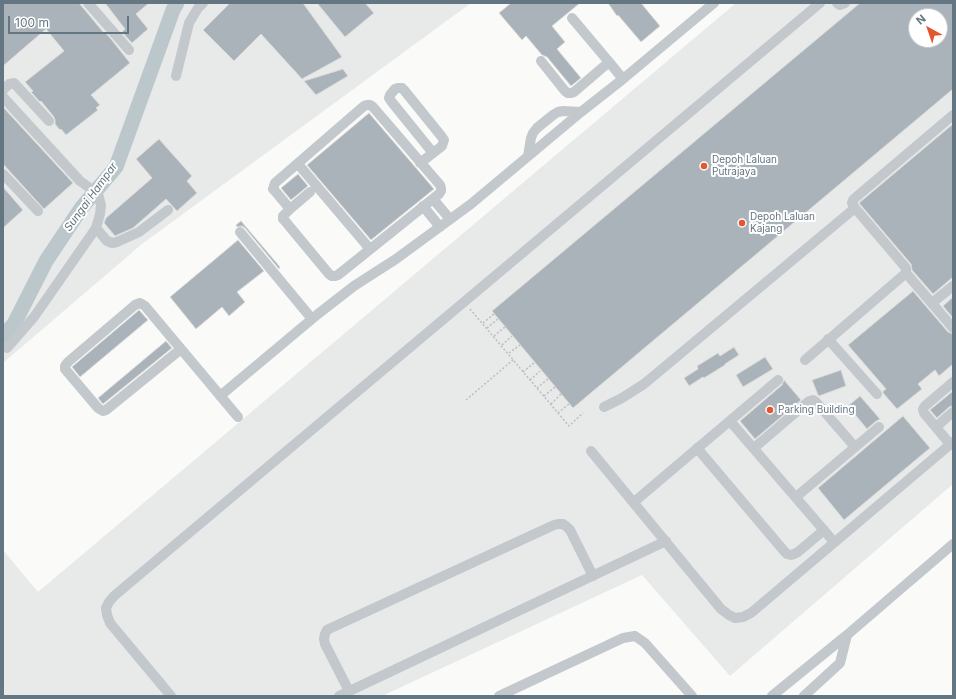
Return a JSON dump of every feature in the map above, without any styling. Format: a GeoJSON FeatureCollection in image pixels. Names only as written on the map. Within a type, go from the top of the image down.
{"type":"FeatureCollection","features":[{"type":"Feature","properties":{"kind":"street"},"geometry":{"type":"LineString","coordinates":[[88,3],[129,50]]}},
{"type":"Feature","properties":{"kind":"street"},"geometry":{"type":"LineString","coordinates":[[176,76],[189,23],[198,8],[203,3]]}},
{"type":"Feature","properties":{"kind":"street"},"geometry":{"type":"LineString","coordinates":[[220,396],[354,286],[396,259],[471,204],[714,3]]}},
{"type":"Feature","properties":{"kind":"street"},"geometry":{"type":"LineString","coordinates":[[171,696],[110,622],[106,608],[114,596],[820,3]]}},
{"type":"Feature","properties":{"kind":"street"},"geometry":{"type":"LineString","coordinates":[[837,3],[840,5],[845,3]]}},
{"type":"Feature","properties":{"kind":"street"},"geometry":{"type":"LineString","coordinates":[[572,18],[623,79]]}},
{"type":"Feature","properties":{"kind":"street"},"geometry":{"type":"LineString","coordinates":[[541,61],[565,91],[571,93],[609,62]]}},
{"type":"Feature","properties":{"kind":"street"},"geometry":{"type":"LineString","coordinates":[[3,90],[11,83],[16,85],[49,121]]}},
{"type":"Feature","properties":{"kind":"street"},"geometry":{"type":"LineString","coordinates":[[420,163],[433,153],[444,140],[404,90],[402,88],[396,89],[389,98],[433,153]]}},
{"type":"Feature","properties":{"kind":"street"},"geometry":{"type":"LineString","coordinates":[[3,97],[80,181],[98,194],[101,205],[96,228],[34,318],[7,348]]}},
{"type":"Feature","properties":{"kind":"street"},"geometry":{"type":"LineString","coordinates":[[290,209],[275,192],[273,189],[274,186],[364,106],[367,105],[373,107],[441,188],[439,194],[433,199],[335,276],[329,274],[283,219],[290,209],[310,192]]}},
{"type":"Feature","properties":{"kind":"street"},"geometry":{"type":"LineString","coordinates":[[528,156],[531,138],[533,132],[537,128],[558,112],[581,112]]}},
{"type":"Feature","properties":{"kind":"street"},"geometry":{"type":"LineString","coordinates":[[953,115],[855,198],[852,203],[906,268],[906,273],[953,328]]}},
{"type":"Feature","properties":{"kind":"street"},"geometry":{"type":"LineString","coordinates":[[298,164],[370,249]]}},
{"type":"Feature","properties":{"kind":"street"},"geometry":{"type":"LineString","coordinates":[[3,174],[38,212]]}},
{"type":"Feature","properties":{"kind":"street"},"geometry":{"type":"LineString","coordinates":[[433,199],[450,219]]}},
{"type":"Feature","properties":{"kind":"street"},"geometry":{"type":"LineString","coordinates":[[423,206],[440,227]]}},
{"type":"Feature","properties":{"kind":"street"},"geometry":{"type":"LineString","coordinates":[[604,407],[622,398],[649,380],[855,208]]}},
{"type":"Feature","properties":{"kind":"street"},"geometry":{"type":"LineString","coordinates":[[96,228],[107,241],[112,243],[118,242],[139,232],[168,210]]}},
{"type":"Feature","properties":{"kind":"street"},"geometry":{"type":"LineString","coordinates":[[240,232],[312,319]]}},
{"type":"Feature","properties":{"kind":"street"},"geometry":{"type":"LineString","coordinates":[[805,360],[906,273]]}},
{"type":"Feature","properties":{"kind":"street"},"geometry":{"type":"LineString","coordinates":[[932,303],[953,286]]}},
{"type":"Feature","properties":{"kind":"street"},"geometry":{"type":"LineString","coordinates":[[181,349],[103,411],[98,408],[65,369],[68,362],[137,304],[143,304],[181,349],[220,396],[238,417]]}},
{"type":"Feature","properties":{"kind":"street"},"geometry":{"type":"LineString","coordinates":[[828,339],[877,394]]}},
{"type":"Feature","properties":{"kind":"street"},"geometry":{"type":"LineString","coordinates":[[634,502],[778,380]]}},
{"type":"Feature","properties":{"kind":"street"},"geometry":{"type":"LineString","coordinates":[[591,451],[721,608],[729,615],[736,618],[743,617],[751,613],[952,443],[924,413],[924,407],[953,382]]}},
{"type":"Feature","properties":{"kind":"street"},"geometry":{"type":"LineString","coordinates":[[754,448],[812,400],[816,402],[855,447]]}},
{"type":"Feature","properties":{"kind":"street"},"geometry":{"type":"LineString","coordinates":[[936,427],[953,412]]}},
{"type":"Feature","properties":{"kind":"street"},"geometry":{"type":"LineString","coordinates":[[730,421],[834,542]]}},
{"type":"Feature","properties":{"kind":"street"},"geometry":{"type":"LineString","coordinates":[[796,497],[879,427]]}},
{"type":"Feature","properties":{"kind":"street"},"geometry":{"type":"LineString","coordinates":[[697,448],[787,554],[790,555],[798,552],[824,530]]}},
{"type":"Feature","properties":{"kind":"street"},"geometry":{"type":"LineString","coordinates":[[349,691],[325,644],[324,639],[327,630],[338,624],[558,524],[563,524],[570,530],[593,576]]}},
{"type":"Feature","properties":{"kind":"street"},"geometry":{"type":"LineString","coordinates":[[339,696],[666,541]]}},
{"type":"Feature","properties":{"kind":"street"},"geometry":{"type":"LineString","coordinates":[[772,696],[847,635],[953,544]]}},
{"type":"Feature","properties":{"kind":"street"},"geometry":{"type":"LineString","coordinates":[[804,696],[840,663],[847,635]]}},
{"type":"Feature","properties":{"kind":"street"},"geometry":{"type":"LineString","coordinates":[[499,696],[623,638],[635,636],[645,643],[692,696]]}},
{"type":"Feature","properties":{"kind":"path"},"geometry":{"type":"LineString","coordinates":[[469,308],[569,426],[583,414]]}},
{"type":"Feature","properties":{"kind":"path"},"geometry":{"type":"LineString","coordinates":[[482,323],[494,314]]}},
{"type":"Feature","properties":{"kind":"path"},"geometry":{"type":"LineString","coordinates":[[487,328],[498,319]]}},
{"type":"Feature","properties":{"kind":"path"},"geometry":{"type":"LineString","coordinates":[[494,337],[505,327]]}},
{"type":"Feature","properties":{"kind":"path"},"geometry":{"type":"LineString","coordinates":[[501,346],[512,336]]}},
{"type":"Feature","properties":{"kind":"path"},"geometry":{"type":"LineString","coordinates":[[508,354],[520,344]]}},
{"type":"Feature","properties":{"kind":"path"},"geometry":{"type":"LineString","coordinates":[[466,400],[513,360]]}},
{"type":"Feature","properties":{"kind":"path"},"geometry":{"type":"LineString","coordinates":[[523,372],[534,363]]}},
{"type":"Feature","properties":{"kind":"path"},"geometry":{"type":"LineString","coordinates":[[530,380],[540,371]]}},
{"type":"Feature","properties":{"kind":"path"},"geometry":{"type":"LineString","coordinates":[[537,388],[548,379]]}},
{"type":"Feature","properties":{"kind":"path"},"geometry":{"type":"LineString","coordinates":[[544,396],[554,387]]}},
{"type":"Feature","properties":{"kind":"path"},"geometry":{"type":"LineString","coordinates":[[550,404],[561,394]]}},
{"type":"Feature","properties":{"kind":"path"},"geometry":{"type":"LineString","coordinates":[[558,413],[569,404]]}},
{"type":"Feature","properties":{"kind":"shaded area"},"geometry":{"type":"Polygon","coordinates":[[[3,3],[471,3],[142,244],[3,363],[3,3]]]}},
{"type":"Feature","properties":{"kind":"shaded area"},"geometry":{"type":"Polygon","coordinates":[[[736,3],[953,3],[953,484],[730,676],[642,575],[382,696],[3,696],[3,550],[38,592],[736,3]]]}},
{"type":"Feature","properties":{"kind":"building"},"geometry":{"type":"Polygon","coordinates":[[[3,3],[79,3],[130,63],[91,95],[100,105],[96,108],[98,110],[66,135],[55,124],[54,117],[41,101],[40,102],[31,92],[33,91],[25,82],[64,51],[46,29],[3,66],[3,3]]]}},
{"type":"Feature","properties":{"kind":"building"},"geometry":{"type":"Polygon","coordinates":[[[105,3],[149,3],[136,14],[148,29],[132,43],[122,32],[125,29],[105,3]]]}},
{"type":"Feature","properties":{"kind":"building"},"geometry":{"type":"Polygon","coordinates":[[[230,3],[303,3],[342,57],[302,79],[261,34],[234,61],[203,30],[230,3]]]}},
{"type":"Feature","properties":{"kind":"building"},"geometry":{"type":"Polygon","coordinates":[[[317,3],[365,3],[374,13],[345,37],[317,3]]]}},
{"type":"Feature","properties":{"kind":"building"},"geometry":{"type":"Polygon","coordinates":[[[511,3],[580,3],[552,26],[565,42],[557,49],[581,78],[571,86],[547,57],[542,55],[526,36],[522,40],[499,13],[511,3]]]}},
{"type":"Feature","properties":{"kind":"building"},"geometry":{"type":"Polygon","coordinates":[[[608,3],[641,3],[660,26],[641,42],[618,15],[617,16],[608,3]]]}},
{"type":"Feature","properties":{"kind":"building"},"geometry":{"type":"Polygon","coordinates":[[[860,3],[953,3],[953,89],[573,408],[492,311],[860,3]]]}},
{"type":"Feature","properties":{"kind":"building"},"geometry":{"type":"Polygon","coordinates":[[[343,69],[348,76],[316,95],[304,81],[343,69]]]}},
{"type":"Feature","properties":{"kind":"building"},"geometry":{"type":"Polygon","coordinates":[[[3,107],[73,183],[44,209],[3,164],[3,107]]]}},
{"type":"Feature","properties":{"kind":"building"},"geometry":{"type":"Polygon","coordinates":[[[369,113],[434,189],[371,240],[307,165],[369,113]]]}},
{"type":"Feature","properties":{"kind":"building"},"geometry":{"type":"Polygon","coordinates":[[[953,124],[953,277],[933,294],[912,270],[911,264],[859,203],[953,124]]]}},
{"type":"Feature","properties":{"kind":"building"},"geometry":{"type":"Polygon","coordinates":[[[159,139],[192,176],[187,181],[197,193],[177,211],[166,199],[133,228],[115,236],[104,223],[106,218],[152,178],[136,159],[159,139]]]}},
{"type":"Feature","properties":{"kind":"building"},"geometry":{"type":"Polygon","coordinates":[[[298,174],[308,186],[291,200],[281,188],[298,174]]]}},
{"type":"Feature","properties":{"kind":"building"},"geometry":{"type":"Polygon","coordinates":[[[3,187],[23,210],[3,228],[3,187]]]}},
{"type":"Feature","properties":{"kind":"building"},"geometry":{"type":"Polygon","coordinates":[[[241,221],[280,267],[279,269],[245,228],[242,226],[237,227],[236,225],[241,221]]]}},
{"type":"Feature","properties":{"kind":"building"},"geometry":{"type":"Polygon","coordinates":[[[238,240],[264,271],[237,292],[245,302],[229,316],[222,307],[196,329],[170,297],[238,240]]]}},
{"type":"Feature","properties":{"kind":"building"},"geometry":{"type":"Polygon","coordinates":[[[913,291],[948,332],[953,334],[953,364],[939,376],[935,370],[918,384],[922,389],[897,409],[883,393],[886,389],[848,345],[913,291]]]}},
{"type":"Feature","properties":{"kind":"building"},"geometry":{"type":"Polygon","coordinates":[[[953,297],[953,318],[943,306],[953,297]]]}},
{"type":"Feature","properties":{"kind":"building"},"geometry":{"type":"Polygon","coordinates":[[[139,310],[148,320],[80,377],[72,367],[139,310]]]}},
{"type":"Feature","properties":{"kind":"building"},"geometry":{"type":"Polygon","coordinates":[[[166,341],[172,348],[103,404],[102,403],[98,398],[166,341]]]}},
{"type":"Feature","properties":{"kind":"building"},"geometry":{"type":"Polygon","coordinates":[[[734,347],[739,355],[689,386],[684,378],[698,369],[697,366],[718,353],[720,356],[734,347]]]}},
{"type":"Feature","properties":{"kind":"building"},"geometry":{"type":"Polygon","coordinates":[[[765,357],[773,369],[743,387],[736,375],[765,357]]]}},
{"type":"Feature","properties":{"kind":"building"},"geometry":{"type":"Polygon","coordinates":[[[841,370],[846,386],[819,396],[812,380],[841,370]]]}},
{"type":"Feature","properties":{"kind":"building","name":"Parking Building"},"geometry":{"type":"Polygon","coordinates":[[[784,380],[801,400],[755,439],[740,421],[782,385],[784,380]]]}},
{"type":"Feature","properties":{"kind":"building"},"geometry":{"type":"Polygon","coordinates":[[[953,391],[953,406],[949,407],[937,418],[930,410],[953,391]]]}},
{"type":"Feature","properties":{"kind":"building"},"geometry":{"type":"Polygon","coordinates":[[[860,396],[880,419],[867,429],[848,406],[860,396]]]}},
{"type":"Feature","properties":{"kind":"building"},"geometry":{"type":"Polygon","coordinates":[[[903,416],[930,448],[844,520],[818,488],[903,416]]]}},
{"type":"Feature","properties":{"kind":"waterway","name":"Sungai Hampar"},"geometry":{"type":"LineString","coordinates":[[3,336],[14,324],[46,261],[82,207],[116,167],[173,10],[177,3]]}},
{"type":"Feature","properties":{"kind":"place","name":"Depoh Laluan Putrajaya"},"geometry":{"type":"Point","coordinates":[704,166]}},
{"type":"Feature","properties":{"kind":"place","name":"Depoh Laluan Kajang"},"geometry":{"type":"Point","coordinates":[742,223]}},
{"type":"Feature","properties":{"kind":"place","name":"Parking Building"},"geometry":{"type":"Point","coordinates":[770,410]}}]}
